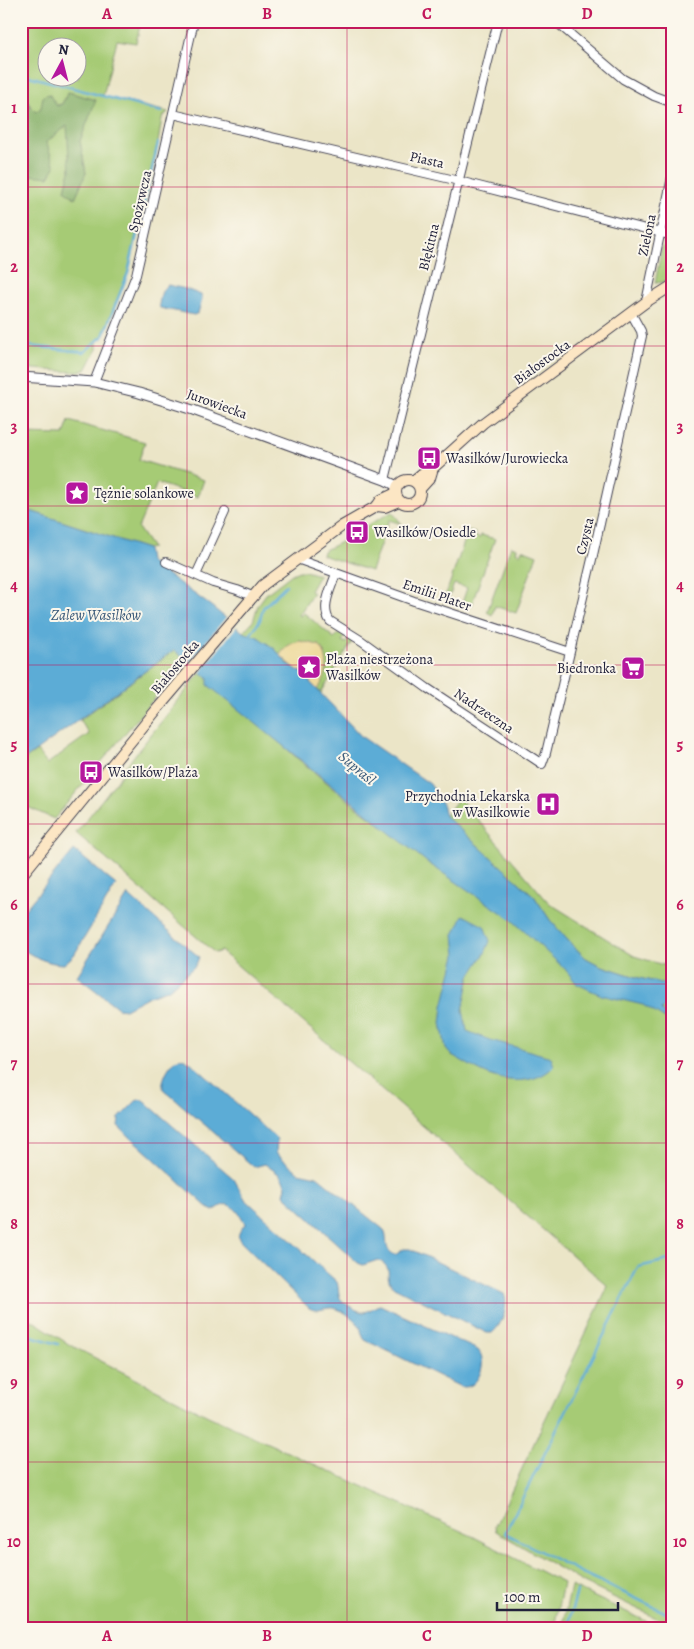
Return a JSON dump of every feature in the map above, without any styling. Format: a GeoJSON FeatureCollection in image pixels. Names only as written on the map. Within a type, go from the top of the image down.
{"type":"FeatureCollection","features":[{"type":"Feature","properties":{"kind":"main road","name":"Białostocka"},"geometry":{"type":"LineString","coordinates":[[417,484],[430,478],[433,468],[482,423],[646,302],[673,285]]}},
{"type":"Feature","properties":{"kind":"main road"},"geometry":{"type":"LineString","coordinates":[[404,480],[417,484],[419,498],[412,503],[403,503],[397,493],[404,480]]}},
{"type":"Feature","properties":{"kind":"main road","name":"Białostocka"},"geometry":{"type":"LineString","coordinates":[[21,876],[252,596],[296,559],[342,526],[377,506],[384,507],[397,493]]}},
{"type":"Feature","properties":{"kind":"street","name":"Spożywcza"},"geometry":{"type":"LineString","coordinates":[[94,382],[136,275],[194,21]]}},
{"type":"Feature","properties":{"kind":"street","name":"Błękitna"},"geometry":{"type":"LineString","coordinates":[[385,480],[498,21]]}},
{"type":"Feature","properties":{"kind":"street"},"geometry":{"type":"LineString","coordinates":[[555,21],[623,79],[654,96],[673,103]]}},
{"type":"Feature","properties":{"kind":"street","name":"Piasta"},"geometry":{"type":"LineString","coordinates":[[173,114],[458,180],[673,236]]}},
{"type":"Feature","properties":{"kind":"street","name":"Zielona"},"geometry":{"type":"LineString","coordinates":[[646,302],[673,172]]}},
{"type":"Feature","properties":{"kind":"street","name":"Czysta"},"geometry":{"type":"LineString","coordinates":[[542,764],[593,556],[642,336],[631,314]]}},
{"type":"Feature","properties":{"kind":"street","name":"Jurowiecka"},"geometry":{"type":"LineString","coordinates":[[21,377],[94,382],[165,400],[385,480],[397,493]]}},
{"type":"Feature","properties":{"kind":"street"},"geometry":{"type":"LineString","coordinates":[[196,575],[225,512]]}},
{"type":"Feature","properties":{"kind":"street","name":"Emilii Plater"},"geometry":{"type":"LineString","coordinates":[[296,559],[414,601],[570,652]]}},
{"type":"Feature","properties":{"kind":"street"},"geometry":{"type":"LineString","coordinates":[[166,562],[213,583],[252,596]]}},
{"type":"Feature","properties":{"kind":"street","name":"Nadrzeczna"},"geometry":{"type":"LineString","coordinates":[[336,573],[326,608],[330,620],[427,688],[542,764]]}},
{"type":"Feature","properties":{"kind":"green space"},"geometry":{"type":"Polygon","coordinates":[[[21,21],[141,21],[136,43],[117,40],[103,96],[168,112],[162,118],[128,273],[103,336],[97,340],[97,349],[86,370],[74,372],[21,368],[21,174],[55,167],[46,142],[68,125],[70,171],[65,190],[75,198],[86,173],[80,141],[95,100],[68,92],[62,104],[41,108],[36,112],[29,104],[25,94],[20,56],[21,21]]]}},
{"type":"Feature","properties":{"kind":"green space"},"geometry":{"type":"Polygon","coordinates":[[[21,81],[30,107],[36,112],[41,108],[43,96],[49,94],[57,106],[62,104],[68,92],[96,100],[80,141],[86,173],[75,198],[65,190],[70,171],[67,126],[46,142],[55,167],[49,177],[21,174],[21,81]]]}},
{"type":"Feature","properties":{"kind":"green space"},"geometry":{"type":"Polygon","coordinates":[[[669,241],[673,242],[673,277],[664,282],[655,283],[662,247],[669,241]]]}},
{"type":"Feature","properties":{"kind":"green space"},"geometry":{"type":"Polygon","coordinates":[[[69,421],[145,442],[139,460],[204,480],[198,497],[157,483],[138,528],[152,548],[147,549],[21,508],[21,434],[64,435],[69,421]]]}},
{"type":"Feature","properties":{"kind":"green space"},"geometry":{"type":"Polygon","coordinates":[[[392,512],[402,524],[389,520],[371,571],[322,555],[323,551],[361,532],[366,526],[392,512]]]}},
{"type":"Feature","properties":{"kind":"green space"},"geometry":{"type":"Polygon","coordinates":[[[468,531],[475,533],[474,536],[480,538],[481,535],[495,539],[471,606],[462,603],[467,588],[454,584],[449,598],[445,597],[468,531]]]}},
{"type":"Feature","properties":{"kind":"green space"},"geometry":{"type":"Polygon","coordinates":[[[511,546],[517,548],[516,552],[520,554],[522,549],[537,555],[516,613],[495,606],[492,615],[487,612],[511,546]]]}},
{"type":"Feature","properties":{"kind":"green space"},"geometry":{"type":"Polygon","coordinates":[[[299,571],[319,575],[310,591],[313,593],[299,615],[304,613],[334,638],[340,634],[345,637],[342,641],[346,643],[350,638],[353,640],[321,693],[287,663],[275,649],[243,632],[253,621],[258,605],[266,594],[292,574],[299,571]]]}},
{"type":"Feature","properties":{"kind":"green space"},"geometry":{"type":"Polygon","coordinates":[[[174,650],[186,660],[54,819],[21,804],[21,762],[37,751],[47,764],[89,734],[80,720],[174,650]]]}},
{"type":"Feature","properties":{"kind":"green space"},"geometry":{"type":"Polygon","coordinates":[[[201,672],[298,759],[359,809],[518,918],[585,982],[673,997],[673,1626],[584,1583],[496,1531],[495,1526],[608,1286],[221,951],[215,953],[76,833],[126,769],[126,766],[201,672]]]}},
{"type":"Feature","properties":{"kind":"green space"},"geometry":{"type":"Polygon","coordinates":[[[459,798],[549,903],[634,956],[673,968],[673,986],[639,978],[599,965],[586,958],[550,920],[534,896],[445,816],[459,798]]]}},
{"type":"Feature","properties":{"kind":"green space"},"geometry":{"type":"Polygon","coordinates":[[[21,1313],[70,1345],[208,1416],[472,1536],[563,1583],[554,1628],[21,1628],[21,1313]]]}},
{"type":"Feature","properties":{"kind":"green space"},"geometry":{"type":"Polygon","coordinates":[[[571,1586],[661,1628],[562,1628],[571,1586]]]}},
{"type":"Feature","properties":{"kind":"sand","name":"Plaża niestrzeżona Wasilków"},"geometry":{"type":"Polygon","coordinates":[[[300,641],[319,645],[323,650],[327,668],[324,679],[317,690],[303,672],[298,671],[280,655],[288,646],[300,641]]]}},
{"type":"Feature","properties":{"kind":"water"},"geometry":{"type":"Polygon","coordinates":[[[168,285],[201,295],[202,300],[198,313],[194,315],[160,308],[161,294],[168,285]]]}},
{"type":"Feature","properties":{"kind":"water"},"geometry":{"type":"Polygon","coordinates":[[[21,508],[147,549],[149,561],[243,632],[258,637],[275,649],[287,663],[307,676],[308,680],[362,737],[430,784],[442,803],[445,816],[534,896],[550,920],[586,958],[599,965],[639,978],[673,986],[673,1007],[665,1006],[661,1010],[673,1019],[673,1024],[643,1005],[601,995],[577,984],[565,969],[511,919],[428,863],[208,685],[208,678],[174,650],[21,762],[21,508]]]}},
{"type":"Feature","properties":{"kind":"water"},"geometry":{"type":"Polygon","coordinates":[[[74,850],[116,885],[74,955],[64,964],[53,963],[36,957],[21,948],[21,914],[74,850]]]}},
{"type":"Feature","properties":{"kind":"water"},"geometry":{"type":"Polygon","coordinates":[[[128,895],[199,957],[196,965],[169,989],[149,996],[125,1009],[118,1008],[77,976],[128,895]]]}},
{"type":"Feature","properties":{"kind":"water"},"geometry":{"type":"Polygon","coordinates":[[[463,915],[484,926],[490,941],[485,953],[470,976],[463,1010],[467,1031],[487,1039],[551,1057],[554,1066],[541,1076],[525,1080],[500,1078],[476,1069],[450,1054],[446,1049],[441,1023],[443,1006],[456,955],[454,935],[463,915]]]}},
{"type":"Feature","properties":{"kind":"water"},"geometry":{"type":"Polygon","coordinates":[[[180,1058],[190,1062],[277,1139],[276,1153],[298,1172],[317,1176],[383,1229],[387,1247],[391,1253],[395,1255],[404,1249],[410,1249],[504,1294],[505,1310],[496,1330],[492,1333],[487,1333],[394,1287],[390,1283],[387,1267],[378,1260],[363,1265],[358,1263],[284,1195],[286,1186],[280,1175],[265,1164],[254,1167],[163,1089],[163,1080],[167,1071],[180,1058]]]}},
{"type":"Feature","properties":{"kind":"water"},"geometry":{"type":"Polygon","coordinates":[[[138,1099],[143,1100],[234,1179],[245,1199],[337,1282],[340,1298],[348,1305],[365,1312],[380,1305],[478,1350],[482,1358],[482,1367],[476,1381],[470,1386],[461,1387],[365,1340],[359,1325],[350,1316],[341,1311],[333,1308],[317,1310],[309,1308],[240,1241],[239,1234],[245,1224],[236,1210],[226,1205],[213,1211],[207,1207],[118,1126],[119,1118],[138,1099]]]}},
{"type":"Feature","properties":{"kind":"pier"},"geometry":{"type":"Polygon","coordinates":[[[227,616],[238,625],[199,674],[188,664],[227,616]]]}},
{"type":"Feature","properties":{"kind":"waterway"},"geometry":{"type":"LineString","coordinates":[[21,74],[162,112]]}},
{"type":"Feature","properties":{"kind":"waterway"},"geometry":{"type":"LineString","coordinates":[[21,345],[84,352],[103,336],[128,273],[158,143]]}},
{"type":"Feature","properties":{"kind":"waterway"},"geometry":{"type":"LineString","coordinates":[[251,634],[260,620],[263,608],[286,585]]}},
{"type":"Feature","properties":{"kind":"waterway"},"geometry":{"type":"LineString","coordinates":[[673,1259],[638,1267],[505,1533],[582,1573],[673,1616]]}},
{"type":"Feature","properties":{"kind":"waterway"},"geometry":{"type":"LineString","coordinates":[[21,1333],[58,1344]]}},
{"type":"Feature","properties":{"kind":"waterway"},"geometry":{"type":"LineString","coordinates":[[567,1628],[577,1591]]}},
{"type":"Feature","properties":{"kind":"place","name":"Wasilków/Jurowiecka"},"geometry":{"type":"Point","coordinates":[429,458]}},
{"type":"Feature","properties":{"kind":"place","name":"Tężnie solankowe"},"geometry":{"type":"Point","coordinates":[77,493]}},
{"type":"Feature","properties":{"kind":"place","name":"Wasilków/Osiedle"},"geometry":{"type":"Point","coordinates":[357,532]}},
{"type":"Feature","properties":{"kind":"place","name":"Plaża niestrzeżona Wasilków"},"geometry":{"type":"Point","coordinates":[309,667]}},
{"type":"Feature","properties":{"kind":"place","name":"Biedronka"},"geometry":{"type":"Point","coordinates":[633,668]}},
{"type":"Feature","properties":{"kind":"place","name":"Wasilków/Plaża"},"geometry":{"type":"Point","coordinates":[91,772]}},
{"type":"Feature","properties":{"kind":"place","name":"Przychodnia Lekarska w Wasilkowie"},"geometry":{"type":"Point","coordinates":[548,804]}},
{"type":"Feature","properties":{"kind":"water label","name":"Zalew Wasilków"},"geometry":{"type":"Point","coordinates":[96,615]}},
{"type":"Feature","properties":{"kind":"water label","name":"Supraśl"},"geometry":{"type":"Point","coordinates":[357,768]}}]}
